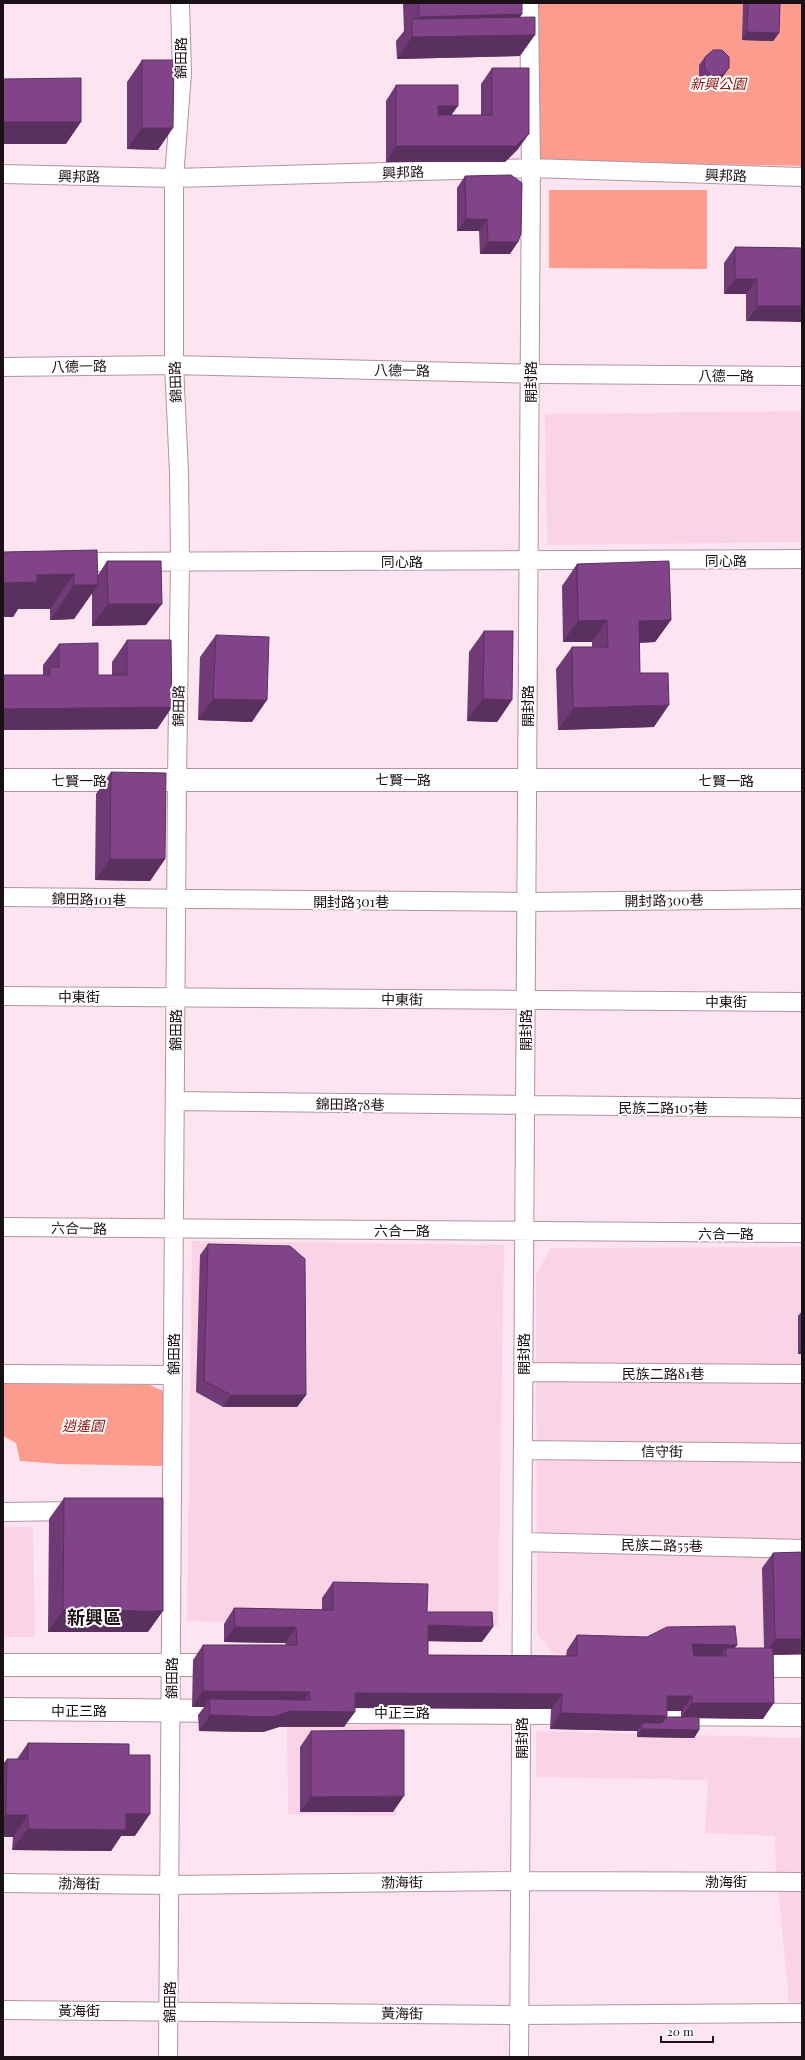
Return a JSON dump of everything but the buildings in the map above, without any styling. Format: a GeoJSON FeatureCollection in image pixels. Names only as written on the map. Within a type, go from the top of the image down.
{"type":"FeatureCollection","features":[{"type":"Feature","properties":{"kind":"street","name":"錦田路"},"geometry":{"type":"LineString","coordinates":[[168,2057],[171,1664],[164,1511],[173,1375],[174,1101],[180,561],[179,472],[174,366],[174,178],[182,73],[180,3]]}},
{"type":"Feature","properties":{"kind":"street","name":"開封路"},"geometry":{"type":"LineString","coordinates":[[519,2057],[531,168],[529,3]]}},
{"type":"Feature","properties":{"kind":"street","name":"興邦路"},"geometry":{"type":"LineString","coordinates":[[3,174],[174,178],[531,168],[802,177]]}},
{"type":"Feature","properties":{"kind":"street","name":"八德一路"},"geometry":{"type":"LineString","coordinates":[[3,367],[174,366],[529,373],[802,376]]}},
{"type":"Feature","properties":{"kind":"street","name":"同心路"},"geometry":{"type":"LineString","coordinates":[[57,562],[802,559]]}},
{"type":"Feature","properties":{"kind":"street","name":"七賢一路"},"geometry":{"type":"LineString","coordinates":[[3,780],[802,780]]}},
{"type":"Feature","properties":{"kind":"street","name":"錦田路101巷"},"geometry":{"type":"LineString","coordinates":[[3,898],[176,900]]}},
{"type":"Feature","properties":{"kind":"street","name":"開封路300巷"},"geometry":{"type":"LineString","coordinates":[[526,902],[802,899]]}},
{"type":"Feature","properties":{"kind":"street","name":"開封路301巷"},"geometry":{"type":"LineString","coordinates":[[176,900],[526,902]]}},
{"type":"Feature","properties":{"kind":"street","name":"中東街"},"geometry":{"type":"LineString","coordinates":[[3,996],[175,996],[526,1001],[802,1002]]}},
{"type":"Feature","properties":{"kind":"street","name":"錦田路78巷"},"geometry":{"type":"LineString","coordinates":[[174,1101],[525,1106]]}},
{"type":"Feature","properties":{"kind":"street","name":"民族二路105巷"},"geometry":{"type":"LineString","coordinates":[[525,1106],[802,1108]]}},
{"type":"Feature","properties":{"kind":"street","name":"六合一路"},"geometry":{"type":"LineString","coordinates":[[3,1227],[802,1233]]}},
{"type":"Feature","properties":{"kind":"street","name":"民族二路81巷"},"geometry":{"type":"LineString","coordinates":[[523,1372],[802,1374]]}},
{"type":"Feature","properties":{"kind":"street"},"geometry":{"type":"LineString","coordinates":[[3,1374],[173,1375]]}},
{"type":"Feature","properties":{"kind":"street","name":"信守街"},"geometry":{"type":"LineString","coordinates":[[523,1450],[802,1453]]}},
{"type":"Feature","properties":{"kind":"street"},"geometry":{"type":"LineString","coordinates":[[3,1512],[95,1511]]}},
{"type":"Feature","properties":{"kind":"street","name":"民族二路55巷"},"geometry":{"type":"LineString","coordinates":[[522,1542],[802,1549]]}},
{"type":"Feature","properties":{"kind":"street"},"geometry":{"type":"LineString","coordinates":[[3,1665],[241,1665]]}},
{"type":"Feature","properties":{"kind":"street"},"geometry":{"type":"LineString","coordinates":[[723,1666],[802,1666]]}},
{"type":"Feature","properties":{"kind":"street","name":"中正三路"},"geometry":{"type":"LineString","coordinates":[[3,1709],[252,1711]]}},
{"type":"Feature","properties":{"kind":"street","name":"中正三路"},"geometry":{"type":"LineString","coordinates":[[307,1711],[802,1715]]}},
{"type":"Feature","properties":{"kind":"street","name":"渤海街"},"geometry":{"type":"LineString","coordinates":[[3,1882],[170,1885],[520,1881],[802,1882]]}},
{"type":"Feature","properties":{"kind":"street","name":"黃海街"},"geometry":{"type":"LineString","coordinates":[[3,2010],[169,2010],[519,2015],[802,2013]]}},
{"type":"Feature","properties":{"kind":"shaded area"},"geometry":{"type":"Polygon","coordinates":[[[802,411],[802,542],[547,545],[545,414],[802,411]]]}},
{"type":"Feature","properties":{"kind":"shaded area"},"geometry":{"type":"Polygon","coordinates":[[[192,1241],[504,1245],[498,1626],[187,1621],[192,1241]]]}},
{"type":"Feature","properties":{"kind":"shaded area"},"geometry":{"type":"Polygon","coordinates":[[[802,1247],[802,1657],[554,1654],[537,1634],[536,1274],[551,1248],[802,1247]]]}},
{"type":"Feature","properties":{"kind":"shaded area"},"geometry":{"type":"Polygon","coordinates":[[[3,1527],[33,1527],[35,1637],[3,1637],[3,1527]]]}},
{"type":"Feature","properties":{"kind":"shaded area"},"geometry":{"type":"Polygon","coordinates":[[[287,1725],[399,1725],[396,1816],[288,1814],[287,1725]]]}},
{"type":"Feature","properties":{"kind":"shaded area"},"geometry":{"type":"Polygon","coordinates":[[[536,1731],[802,1738],[802,2003],[789,2002],[776,1867],[775,1836],[705,1833],[708,1780],[536,1777],[536,1731]]]}},
{"type":"Feature","properties":{"kind":"green space","name":"新興公園"},"geometry":{"type":"Polygon","coordinates":[[[538,3],[802,3],[802,166],[538,160],[538,3]]]}},
{"type":"Feature","properties":{"kind":"green space"},"geometry":{"type":"Polygon","coordinates":[[[549,190],[707,190],[707,269],[549,268],[549,190]]]}},
{"type":"Feature","properties":{"kind":"green space","name":"逍遙園"},"geometry":{"type":"Polygon","coordinates":[[[3,1384],[150,1385],[163,1391],[163,1466],[60,1464],[20,1461],[16,1443],[3,1436],[3,1384]]]}},
{"type":"Feature","properties":{"kind":"district","name":"新興區"},"geometry":{"type":"Point","coordinates":[94,1617]}}]}
